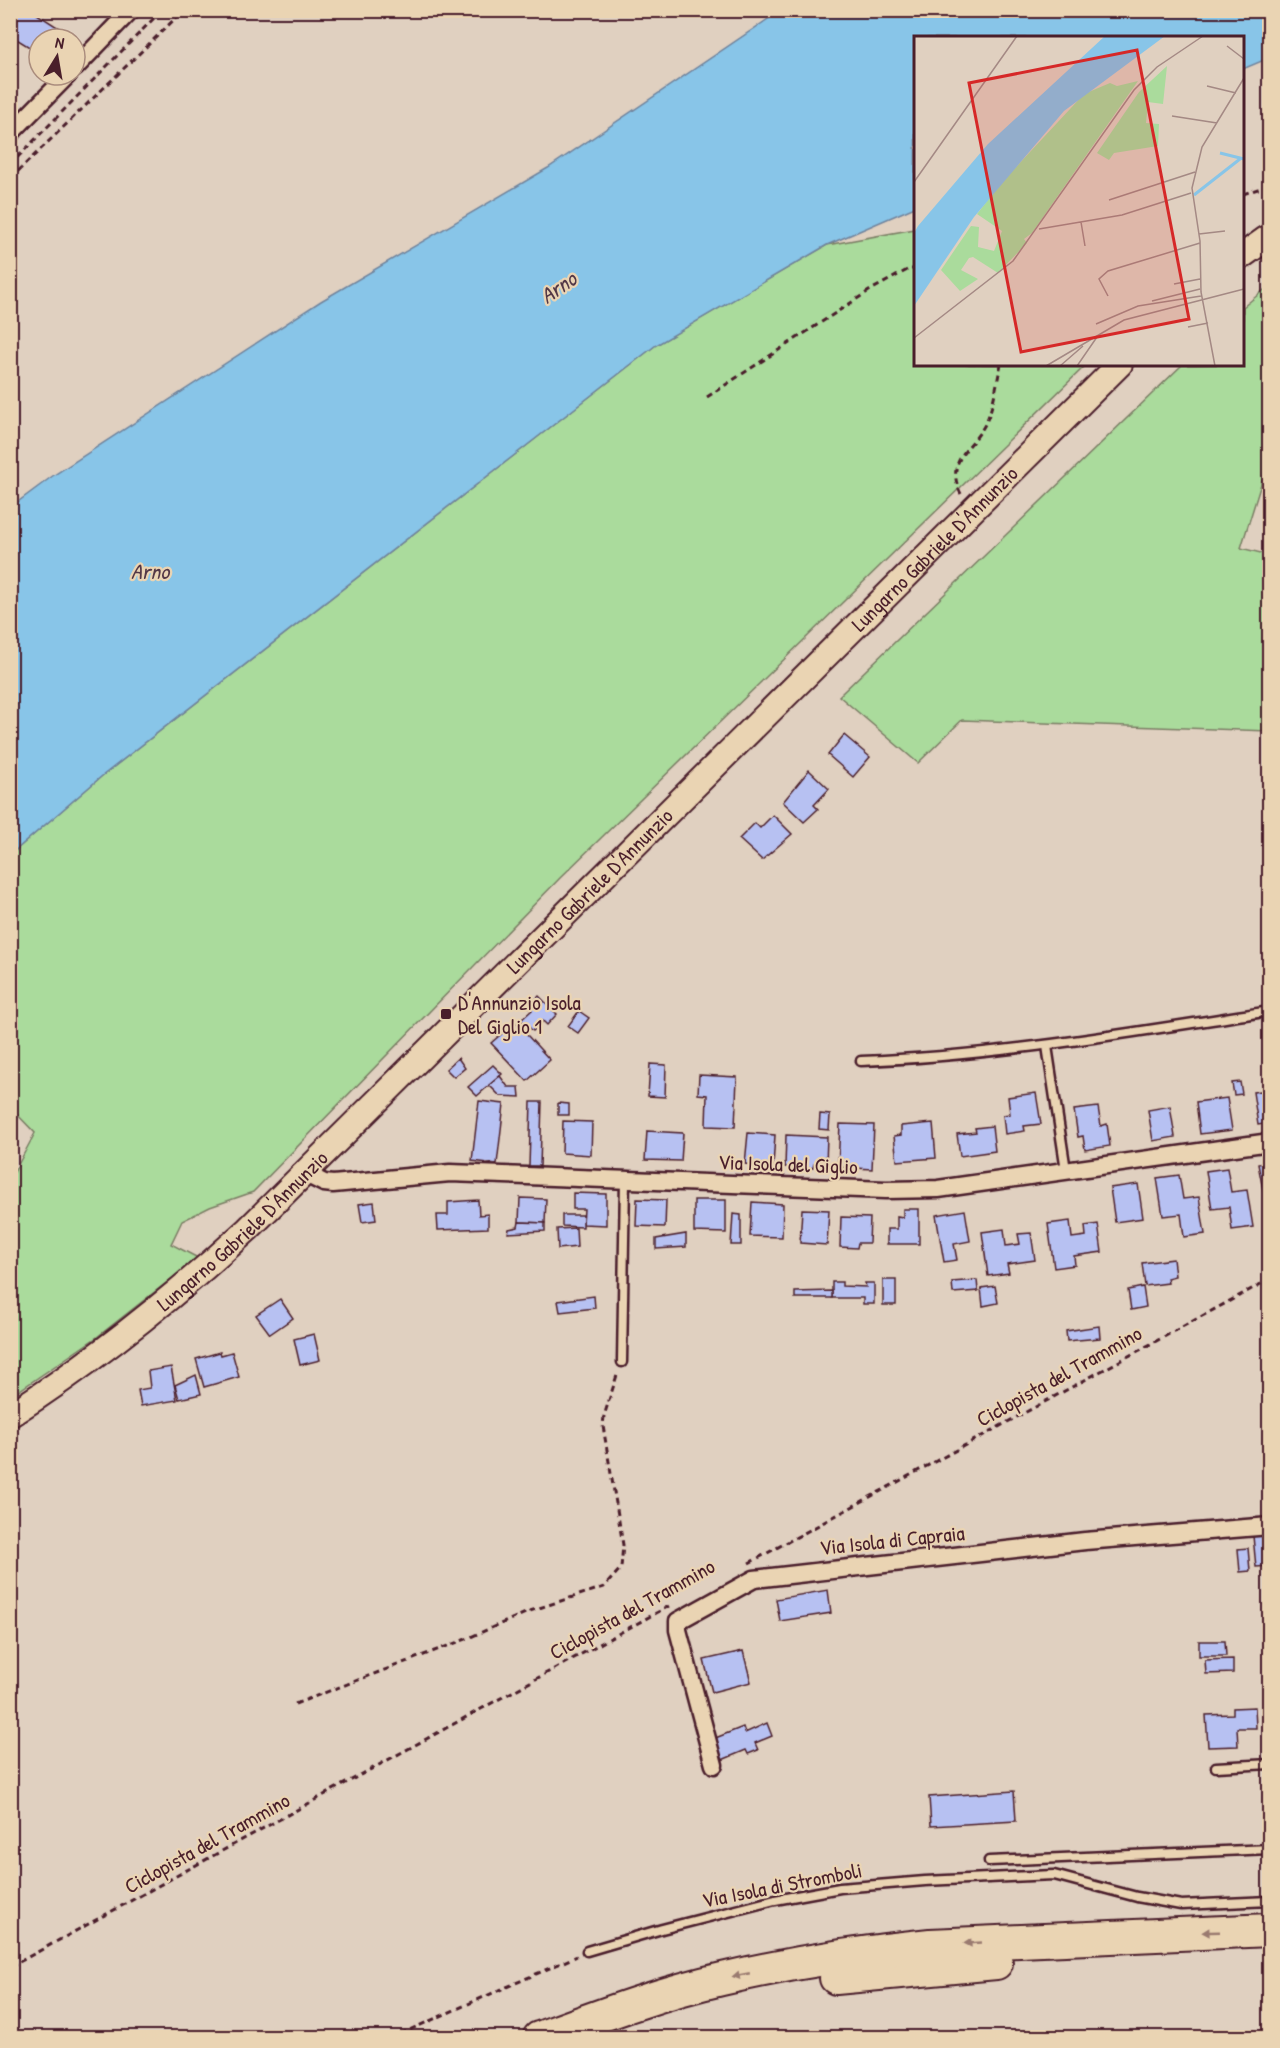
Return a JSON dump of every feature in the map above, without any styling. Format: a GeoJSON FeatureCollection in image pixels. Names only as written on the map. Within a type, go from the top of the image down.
{"type":"FeatureCollection","features":[{"type":"Feature","properties":{"kind":"highway"},"geometry":{"type":"LineString","coordinates":[[597,2037],[694,2008],[793,1985],[1031,1950],[1269,1930]]}},
{"type":"Feature","properties":{"kind":"highway"},"geometry":{"type":"LineString","coordinates":[[539,2037],[648,2000],[721,1979],[879,1950],[1269,1950]]}},
{"type":"Feature","properties":{"kind":"main road"},"geometry":{"type":"LineString","coordinates":[[1244,255],[1269,236]]}},
{"type":"Feature","properties":{"kind":"main road","name":"Lungarno Gabriele D'Annunzio"},"geometry":{"type":"LineString","coordinates":[[10,1415],[101,1354],[184,1288],[306,1173],[1118,366]]}},
{"type":"Feature","properties":{"kind":"street"},"geometry":{"type":"LineString","coordinates":[[87,56],[131,10]]}},
{"type":"Feature","properties":{"kind":"street"},"geometry":{"type":"LineString","coordinates":[[10,134],[56,87]]}},
{"type":"Feature","properties":{"kind":"street","name":"Via Isola del Giglio"},"geometry":{"type":"LineString","coordinates":[[306,1173],[324,1183],[333,1185],[450,1173],[886,1190],[928,1189],[1269,1142]]}},
{"type":"Feature","properties":{"kind":"street","name":"Via Isola di Capraia"},"geometry":{"type":"LineString","coordinates":[[714,1765],[678,1630],[678,1621],[754,1579],[1085,1541],[1269,1526]]}},
{"type":"Feature","properties":{"kind":"lane"},"geometry":{"type":"LineString","coordinates":[[861,1061],[924,1059],[1047,1046],[1269,1011]]}},
{"type":"Feature","properties":{"kind":"lane"},"geometry":{"type":"LineString","coordinates":[[1047,1046],[1066,1170]]}},
{"type":"Feature","properties":{"kind":"lane"},"geometry":{"type":"LineString","coordinates":[[622,1362],[625,1180]]}},
{"type":"Feature","properties":{"kind":"lane"},"geometry":{"type":"LineString","coordinates":[[1216,1767],[1269,1764]]}},
{"type":"Feature","properties":{"kind":"lane"},"geometry":{"type":"LineString","coordinates":[[989,1861],[1269,1849]]}},
{"type":"Feature","properties":{"kind":"lane","name":"Via Isola di Stromboli"},"geometry":{"type":"LineString","coordinates":[[586,1951],[775,1900],[840,1888],[925,1881],[1054,1875],[1137,1897],[1181,1905],[1269,1901]]}},
{"type":"Feature","properties":{"kind":"path"},"geometry":{"type":"LineString","coordinates":[[10,165],[162,10]]}},
{"type":"Feature","properties":{"kind":"path"},"geometry":{"type":"LineString","coordinates":[[10,179],[184,10]]}},
{"type":"Feature","properties":{"kind":"path"},"geometry":{"type":"LineString","coordinates":[[1244,194],[1269,185]]}},
{"type":"Feature","properties":{"kind":"path"},"geometry":{"type":"LineString","coordinates":[[707,397],[869,291],[909,269],[914,269]]}},
{"type":"Feature","properties":{"kind":"path"},"geometry":{"type":"LineString","coordinates":[[970,511],[957,486],[956,466],[962,453],[978,436],[987,419],[1000,366]]}},
{"type":"Feature","properties":{"kind":"path","name":"Ciclopista del Trammino"},"geometry":{"type":"LineString","coordinates":[[745,1565],[1269,1279]]}},
{"type":"Feature","properties":{"kind":"path"},"geometry":{"type":"LineString","coordinates":[[295,1704],[466,1639],[530,1611],[604,1587],[621,1568],[623,1545],[603,1426],[609,1395],[622,1362]]}},
{"type":"Feature","properties":{"kind":"path","name":"Ciclopista del Trammino"},"geometry":{"type":"LineString","coordinates":[[10,1967],[675,1602]]}},
{"type":"Feature","properties":{"kind":"path"},"geometry":{"type":"LineString","coordinates":[[391,2037],[586,1951]]}},
{"type":"Feature","properties":{"kind":"green space"},"geometry":{"type":"Polygon","coordinates":[[[914,229],[914,366],[1085,366],[560,878],[253,1192],[210,1207],[182,1221],[171,1244],[198,1258],[97,1337],[11,1396],[11,1178],[35,1133],[11,1108],[11,854],[102,776],[656,345],[827,245],[914,229]]]}},
{"type":"Feature","properties":{"kind":"green space"},"geometry":{"type":"Polygon","coordinates":[[[1269,286],[1269,458],[1241,548],[1269,555],[1269,731],[962,720],[918,763],[839,696],[1181,366],[1244,366],[1244,306],[1269,286]]]}},
{"type":"Feature","properties":{"kind":"water","name":"Arno"},"geometry":{"type":"Polygon","coordinates":[[[780,11],[1269,11],[1269,58],[1244,69],[1244,36],[914,36],[914,207],[827,245],[656,345],[102,776],[11,854],[11,507],[54,475],[321,301],[548,168],[780,11]]]}},
{"type":"Feature","properties":{"kind":"building"},"geometry":{"type":"Polygon","coordinates":[[[10,10],[31,10],[57,27],[27,27],[27,46],[10,35],[10,10]]]}},
{"type":"Feature","properties":{"kind":"building"},"geometry":{"type":"Polygon","coordinates":[[[844,735],[870,757],[853,777],[828,755],[844,735]]]}},
{"type":"Feature","properties":{"kind":"building"},"geometry":{"type":"Polygon","coordinates":[[[809,770],[829,789],[814,805],[818,809],[804,822],[783,802],[809,770]]]}},
{"type":"Feature","properties":{"kind":"building"},"geometry":{"type":"Polygon","coordinates":[[[773,815],[792,834],[762,860],[739,839],[755,823],[760,828],[773,815]]]}},
{"type":"Feature","properties":{"kind":"building"},"geometry":{"type":"Polygon","coordinates":[[[539,996],[557,1014],[547,1025],[543,1021],[533,1031],[521,1020],[532,1010],[529,1007],[539,996]]]}},
{"type":"Feature","properties":{"kind":"building"},"geometry":{"type":"Polygon","coordinates":[[[579,1011],[589,1018],[578,1033],[568,1026],[579,1011]]]}},
{"type":"Feature","properties":{"kind":"building"},"geometry":{"type":"Polygon","coordinates":[[[515,1022],[550,1060],[527,1081],[491,1043],[515,1022]]]}},
{"type":"Feature","properties":{"kind":"building"},"geometry":{"type":"Polygon","coordinates":[[[458,1058],[465,1068],[454,1077],[446,1069],[458,1058]]]}},
{"type":"Feature","properties":{"kind":"building"},"geometry":{"type":"Polygon","coordinates":[[[650,1064],[666,1065],[665,1097],[648,1096],[650,1064]]]}},
{"type":"Feature","properties":{"kind":"building"},"geometry":{"type":"Polygon","coordinates":[[[493,1065],[502,1074],[477,1096],[468,1087],[493,1065]]]}},
{"type":"Feature","properties":{"kind":"building"},"geometry":{"type":"Polygon","coordinates":[[[699,1075],[737,1077],[735,1127],[706,1126],[707,1095],[698,1094],[699,1075]]]}},
{"type":"Feature","properties":{"kind":"building"},"geometry":{"type":"Polygon","coordinates":[[[500,1076],[508,1087],[519,1087],[520,1097],[500,1096],[489,1085],[500,1076]]]}},
{"type":"Feature","properties":{"kind":"building"},"geometry":{"type":"Polygon","coordinates":[[[1240,1082],[1242,1094],[1234,1095],[1232,1083],[1240,1082]]]}},
{"type":"Feature","properties":{"kind":"building"},"geometry":{"type":"Polygon","coordinates":[[[1270,1090],[1270,1123],[1258,1125],[1253,1092],[1270,1090]]]}},
{"type":"Feature","properties":{"kind":"building"},"geometry":{"type":"Polygon","coordinates":[[[1036,1093],[1041,1124],[1024,1126],[1025,1131],[1005,1134],[1003,1115],[1010,1114],[1008,1097],[1036,1093]]]}},
{"type":"Feature","properties":{"kind":"building"},"geometry":{"type":"Polygon","coordinates":[[[1227,1098],[1232,1130],[1200,1134],[1196,1102],[1227,1098]]]}},
{"type":"Feature","properties":{"kind":"building"},"geometry":{"type":"Polygon","coordinates":[[[479,1101],[504,1104],[497,1164],[472,1161],[479,1101]]]}},
{"type":"Feature","properties":{"kind":"building"},"geometry":{"type":"Polygon","coordinates":[[[531,1102],[542,1102],[540,1166],[529,1166],[531,1102]]]}},
{"type":"Feature","properties":{"kind":"building"},"geometry":{"type":"Polygon","coordinates":[[[558,1103],[569,1104],[569,1115],[558,1115],[558,1103]]]}},
{"type":"Feature","properties":{"kind":"building"},"geometry":{"type":"Polygon","coordinates":[[[1170,1106],[1175,1137],[1153,1141],[1148,1110],[1170,1106]]]}},
{"type":"Feature","properties":{"kind":"building"},"geometry":{"type":"Polygon","coordinates":[[[1098,1107],[1101,1126],[1107,1124],[1110,1146],[1085,1150],[1083,1136],[1078,1137],[1074,1110],[1098,1107]]]}},
{"type":"Feature","properties":{"kind":"building"},"geometry":{"type":"Polygon","coordinates":[[[820,1114],[830,1115],[829,1130],[819,1129],[820,1114]]]}},
{"type":"Feature","properties":{"kind":"building"},"geometry":{"type":"Polygon","coordinates":[[[563,1121],[592,1122],[591,1155],[562,1153],[563,1121]]]}},
{"type":"Feature","properties":{"kind":"building"},"geometry":{"type":"Polygon","coordinates":[[[933,1123],[936,1158],[897,1161],[894,1136],[901,1135],[901,1126],[933,1123]]]}},
{"type":"Feature","properties":{"kind":"building"},"geometry":{"type":"Polygon","coordinates":[[[840,1124],[874,1125],[872,1169],[838,1167],[840,1124]]]}},
{"type":"Feature","properties":{"kind":"building"},"geometry":{"type":"Polygon","coordinates":[[[992,1126],[995,1151],[960,1156],[957,1134],[976,1132],[975,1128],[992,1126]]]}},
{"type":"Feature","properties":{"kind":"building"},"geometry":{"type":"Polygon","coordinates":[[[647,1131],[683,1133],[681,1161],[645,1160],[647,1131]]]}},
{"type":"Feature","properties":{"kind":"building"},"geometry":{"type":"Polygon","coordinates":[[[748,1133],[775,1135],[773,1166],[745,1164],[748,1133]]]}},
{"type":"Feature","properties":{"kind":"building"},"geometry":{"type":"Polygon","coordinates":[[[786,1135],[827,1137],[826,1164],[814,1164],[813,1168],[785,1167],[786,1135]]]}},
{"type":"Feature","properties":{"kind":"building"},"geometry":{"type":"Polygon","coordinates":[[[1270,1162],[1270,1200],[1265,1200],[1258,1164],[1270,1162]]]}},
{"type":"Feature","properties":{"kind":"building"},"geometry":{"type":"Polygon","coordinates":[[[1227,1168],[1231,1192],[1247,1190],[1253,1227],[1232,1230],[1229,1207],[1212,1209],[1206,1171],[1227,1168]]]}},
{"type":"Feature","properties":{"kind":"building"},"geometry":{"type":"Polygon","coordinates":[[[1179,1175],[1183,1199],[1199,1197],[1205,1234],[1184,1237],[1181,1214],[1163,1216],[1157,1178],[1179,1175]]]}},
{"type":"Feature","properties":{"kind":"building"},"geometry":{"type":"Polygon","coordinates":[[[1138,1184],[1143,1218],[1115,1222],[1110,1188],[1138,1184]]]}},
{"type":"Feature","properties":{"kind":"building"},"geometry":{"type":"Polygon","coordinates":[[[573,1193],[606,1194],[606,1225],[583,1224],[584,1209],[573,1209],[573,1193]]]}},
{"type":"Feature","properties":{"kind":"building"},"geometry":{"type":"Polygon","coordinates":[[[520,1198],[546,1199],[545,1223],[519,1222],[520,1198]]]}},
{"type":"Feature","properties":{"kind":"building"},"geometry":{"type":"Polygon","coordinates":[[[637,1199],[666,1200],[665,1227],[636,1226],[637,1199]]]}},
{"type":"Feature","properties":{"kind":"building"},"geometry":{"type":"Polygon","coordinates":[[[478,1200],[479,1215],[488,1214],[488,1228],[438,1230],[437,1215],[448,1215],[448,1202],[478,1200]]]}},
{"type":"Feature","properties":{"kind":"building"},"geometry":{"type":"Polygon","coordinates":[[[694,1200],[726,1200],[726,1233],[694,1232],[694,1200]]]}},
{"type":"Feature","properties":{"kind":"building"},"geometry":{"type":"Polygon","coordinates":[[[374,1202],[376,1220],[362,1222],[359,1204],[374,1202]]]}},
{"type":"Feature","properties":{"kind":"building"},"geometry":{"type":"Polygon","coordinates":[[[752,1202],[783,1204],[782,1237],[750,1236],[752,1202]]]}},
{"type":"Feature","properties":{"kind":"building"},"geometry":{"type":"Polygon","coordinates":[[[802,1209],[829,1210],[827,1245],[800,1243],[802,1209]]]}},
{"type":"Feature","properties":{"kind":"building"},"geometry":{"type":"Polygon","coordinates":[[[903,1209],[919,1209],[919,1244],[887,1244],[887,1229],[897,1229],[897,1216],[903,1217],[903,1209]]]}},
{"type":"Feature","properties":{"kind":"building"},"geometry":{"type":"Polygon","coordinates":[[[965,1210],[970,1241],[954,1244],[957,1260],[944,1262],[936,1215],[965,1210]]]}},
{"type":"Feature","properties":{"kind":"building"},"geometry":{"type":"Polygon","coordinates":[[[733,1214],[741,1215],[741,1245],[731,1245],[733,1214]]]}},
{"type":"Feature","properties":{"kind":"building"},"geometry":{"type":"Polygon","coordinates":[[[562,1215],[583,1215],[583,1227],[562,1226],[562,1215]]]}},
{"type":"Feature","properties":{"kind":"building"},"geometry":{"type":"Polygon","coordinates":[[[841,1217],[870,1218],[869,1243],[858,1243],[857,1248],[840,1247],[841,1217]]]}},
{"type":"Feature","properties":{"kind":"building"},"geometry":{"type":"Polygon","coordinates":[[[1070,1221],[1072,1238],[1086,1236],[1085,1226],[1098,1224],[1102,1252],[1074,1256],[1075,1265],[1054,1268],[1048,1224],[1070,1221]]]}},
{"type":"Feature","properties":{"kind":"building"},"geometry":{"type":"Polygon","coordinates":[[[519,1222],[545,1223],[545,1231],[508,1233],[509,1229],[518,1227],[519,1222]]]}},
{"type":"Feature","properties":{"kind":"building"},"geometry":{"type":"Polygon","coordinates":[[[576,1228],[577,1247],[558,1249],[557,1229],[576,1228]]]}},
{"type":"Feature","properties":{"kind":"building"},"geometry":{"type":"Polygon","coordinates":[[[1004,1229],[1006,1246],[1020,1244],[1018,1234],[1031,1233],[1035,1260],[1007,1264],[1009,1273],[988,1276],[982,1232],[1004,1229]]]}},
{"type":"Feature","properties":{"kind":"building"},"geometry":{"type":"Polygon","coordinates":[[[686,1234],[686,1247],[656,1249],[656,1239],[686,1234]]]}},
{"type":"Feature","properties":{"kind":"building"},"geometry":{"type":"Polygon","coordinates":[[[1173,1259],[1175,1276],[1167,1278],[1168,1283],[1145,1286],[1142,1263],[1173,1259]]]}},
{"type":"Feature","properties":{"kind":"building"},"geometry":{"type":"Polygon","coordinates":[[[883,1280],[896,1280],[896,1305],[883,1305],[883,1280]]]}},
{"type":"Feature","properties":{"kind":"building"},"geometry":{"type":"Polygon","coordinates":[[[977,1280],[978,1291],[953,1293],[952,1282],[977,1280]]]}},
{"type":"Feature","properties":{"kind":"building"},"geometry":{"type":"Polygon","coordinates":[[[832,1282],[842,1282],[842,1286],[866,1287],[865,1283],[874,1283],[874,1304],[863,1304],[863,1298],[832,1298],[832,1282]]]}},
{"type":"Feature","properties":{"kind":"building"},"geometry":{"type":"Polygon","coordinates":[[[995,1286],[998,1303],[983,1306],[981,1288],[995,1286]]]}},
{"type":"Feature","properties":{"kind":"building"},"geometry":{"type":"Polygon","coordinates":[[[1143,1287],[1146,1307],[1131,1310],[1128,1290],[1143,1287]]]}},
{"type":"Feature","properties":{"kind":"building"},"geometry":{"type":"Polygon","coordinates":[[[832,1291],[832,1298],[795,1298],[795,1292],[832,1291]]]}},
{"type":"Feature","properties":{"kind":"building"},"geometry":{"type":"Polygon","coordinates":[[[594,1296],[595,1308],[560,1312],[558,1301],[594,1296]]]}},
{"type":"Feature","properties":{"kind":"building"},"geometry":{"type":"Polygon","coordinates":[[[280,1299],[293,1318],[270,1334],[256,1315],[280,1299]]]}},
{"type":"Feature","properties":{"kind":"building"},"geometry":{"type":"Polygon","coordinates":[[[1099,1326],[1100,1338],[1067,1341],[1066,1331],[1099,1326]]]}},
{"type":"Feature","properties":{"kind":"building"},"geometry":{"type":"Polygon","coordinates":[[[314,1334],[320,1360],[300,1365],[294,1339],[314,1334]]]}},
{"type":"Feature","properties":{"kind":"building"},"geometry":{"type":"Polygon","coordinates":[[[220,1352],[221,1355],[232,1352],[239,1377],[204,1387],[196,1359],[220,1352]]]}},
{"type":"Feature","properties":{"kind":"building"},"geometry":{"type":"Polygon","coordinates":[[[171,1367],[177,1400],[141,1406],[138,1390],[150,1388],[148,1371],[171,1367]]]}},
{"type":"Feature","properties":{"kind":"building"},"geometry":{"type":"Polygon","coordinates":[[[196,1375],[201,1394],[179,1399],[175,1385],[196,1375]]]}},
{"type":"Feature","properties":{"kind":"building"},"geometry":{"type":"Polygon","coordinates":[[[1270,1535],[1270,1566],[1256,1567],[1253,1536],[1270,1535]]]}},
{"type":"Feature","properties":{"kind":"building"},"geometry":{"type":"Polygon","coordinates":[[[1248,1548],[1250,1571],[1240,1572],[1238,1549],[1248,1548]]]}},
{"type":"Feature","properties":{"kind":"building"},"geometry":{"type":"Polygon","coordinates":[[[828,1590],[831,1613],[780,1621],[776,1599],[828,1590]]]}},
{"type":"Feature","properties":{"kind":"building"},"geometry":{"type":"Polygon","coordinates":[[[1199,1641],[1225,1641],[1226,1656],[1199,1656],[1199,1641]]]}},
{"type":"Feature","properties":{"kind":"building"},"geometry":{"type":"Polygon","coordinates":[[[743,1651],[751,1682],[712,1692],[704,1660],[743,1651]]]}},
{"type":"Feature","properties":{"kind":"building"},"geometry":{"type":"Polygon","coordinates":[[[1233,1659],[1233,1673],[1206,1674],[1205,1660],[1233,1659]]]}},
{"type":"Feature","properties":{"kind":"building"},"geometry":{"type":"Polygon","coordinates":[[[1255,1707],[1256,1728],[1237,1728],[1238,1746],[1208,1747],[1206,1715],[1233,1714],[1233,1708],[1255,1707]]]}},
{"type":"Feature","properties":{"kind":"building"},"geometry":{"type":"Polygon","coordinates":[[[767,1723],[772,1736],[755,1743],[758,1750],[748,1754],[746,1750],[722,1760],[713,1739],[743,1727],[745,1733],[767,1723]]]}},
{"type":"Feature","properties":{"kind":"building"},"geometry":{"type":"Polygon","coordinates":[[[1014,1791],[1016,1821],[931,1826],[929,1797],[1014,1791]]]}},
{"type":"Feature","properties":{"kind":"place","name":"D'Annunzio Isola Del Giglio 1"},"geometry":{"type":"Point","coordinates":[446,1014]}}]}
